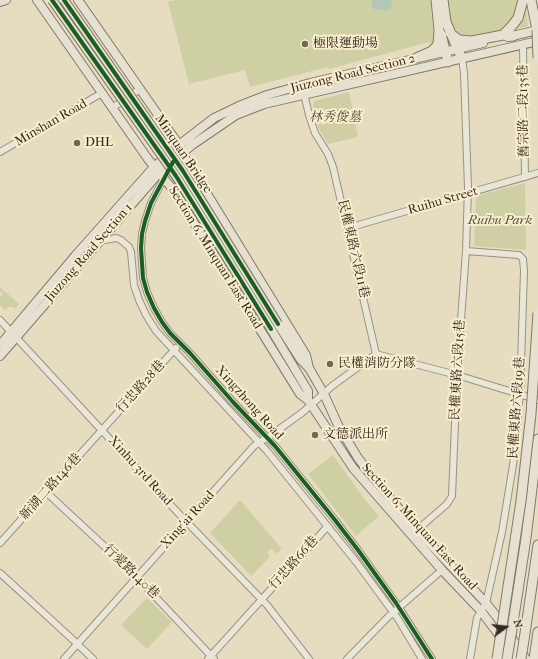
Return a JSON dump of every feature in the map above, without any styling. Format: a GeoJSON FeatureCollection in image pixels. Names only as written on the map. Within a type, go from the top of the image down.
{"type":"FeatureCollection","features":[{"type":"Feature","properties":{"kind":"highway"},"geometry":{"type":"LineString","coordinates":[[416,58],[432,51],[435,48],[439,36],[436,0]]}},
{"type":"Feature","properties":{"kind":"highway"},"geometry":{"type":"LineString","coordinates":[[443,0],[446,22],[456,49],[462,59]]}},
{"type":"Feature","properties":{"kind":"highway"},"geometry":{"type":"LineString","coordinates":[[503,35],[512,27],[518,18],[523,0]]}},
{"type":"Feature","properties":{"kind":"highway"},"geometry":{"type":"LineString","coordinates":[[531,0],[537,30]]}},
{"type":"Feature","properties":{"kind":"highway"},"geometry":{"type":"LineString","coordinates":[[535,0],[538,58]]}},
{"type":"Feature","properties":{"kind":"highway"},"geometry":{"type":"LineString","coordinates":[[438,23],[448,62]]}},
{"type":"Feature","properties":{"kind":"highway"},"geometry":{"type":"LineString","coordinates":[[450,33],[459,40],[472,41],[503,35],[513,36]]}},
{"type":"Feature","properties":{"kind":"highway"},"geometry":{"type":"LineString","coordinates":[[497,659],[521,501],[531,414],[538,313]]}},
{"type":"Feature","properties":{"kind":"highway"},"geometry":{"type":"LineString","coordinates":[[507,659],[526,538],[538,439]]}},
{"type":"Feature","properties":{"kind":"highway"},"geometry":{"type":"LineString","coordinates":[[521,659],[538,545]]}},
{"type":"Feature","properties":{"kind":"highway"},"geometry":{"type":"LineString","coordinates":[[534,659],[538,632]]}},
{"type":"Feature","properties":{"kind":"main road"},"geometry":{"type":"LineString","coordinates":[[0,2],[6,0]]}},
{"type":"Feature","properties":{"kind":"main road","name":"Section 6, Minquan East Road"},"geometry":{"type":"LineString","coordinates":[[38,0],[112,108],[159,173],[175,192],[300,394],[309,403],[353,468],[442,570],[481,611],[517,659]]}},
{"type":"Feature","properties":{"kind":"main road","name":"Minquan Bridge"},"geometry":{"type":"LineString","coordinates":[[52,0],[176,176],[270,329]]}},
{"type":"Feature","properties":{"kind":"main road","name":"Minquan Bridge"},"geometry":{"type":"LineString","coordinates":[[64,0],[171,153],[278,324]]}},
{"type":"Feature","properties":{"kind":"main road","name":"Section 6, Minquan East Road"},"geometry":{"type":"LineString","coordinates":[[78,0],[179,145],[182,154],[306,355],[309,368]]}},
{"type":"Feature","properties":{"kind":"main road","name":"Jiuzong Road Section 2"},"geometry":{"type":"LineString","coordinates":[[179,145],[220,114],[267,95],[302,85],[537,30]]}},
{"type":"Feature","properties":{"kind":"main road","name":"Jiuzong Road Section 2"},"geometry":{"type":"LineString","coordinates":[[182,154],[236,115],[264,104],[538,41]]}},
{"type":"Feature","properties":{"kind":"main road","name":"Jiuzong Road Section 1"},"geometry":{"type":"LineString","coordinates":[[0,345],[14,335],[99,242],[159,173],[179,145]]}},
{"type":"Feature","properties":{"kind":"main road","name":"Jiuzong Road Section 1"},"geometry":{"type":"LineString","coordinates":[[0,356],[14,335],[79,251],[159,173],[182,154]]}},
{"type":"Feature","properties":{"kind":"main road","name":"Section 6, Minquan East Road"},"geometry":{"type":"LineString","coordinates":[[278,324],[301,360],[309,368],[324,394],[338,425],[358,458],[417,530],[486,602],[503,624],[526,659]]}},
{"type":"Feature","properties":{"kind":"main road","name":"Section 6, Minquan East Road"},"geometry":{"type":"LineString","coordinates":[[270,329],[308,390],[309,403]]}},
{"type":"Feature","properties":{"kind":"street","name":"舊宗路二段135巷"},"geometry":{"type":"LineString","coordinates":[[523,45],[525,177]]}},
{"type":"Feature","properties":{"kind":"street","name":"民權東路六段15巷"},"geometry":{"type":"LineString","coordinates":[[417,530],[447,504],[452,496],[457,375],[466,251],[468,194],[464,73],[462,59]]}},
{"type":"Feature","properties":{"kind":"street","name":"民權東路六段11巷"},"geometry":{"type":"LineString","coordinates":[[302,85],[315,133],[328,154],[333,167],[376,354]]}},
{"type":"Feature","properties":{"kind":"street"},"geometry":{"type":"LineString","coordinates":[[112,108],[140,89]]}},
{"type":"Feature","properties":{"kind":"street","name":"Minshan Road"},"geometry":{"type":"LineString","coordinates":[[0,152],[102,93]]}},
{"type":"Feature","properties":{"kind":"street","name":"Xingzhong Road"},"geometry":{"type":"LineString","coordinates":[[159,173],[145,221],[141,248],[143,278],[154,308],[162,322],[179,344],[190,353],[233,402],[275,446],[358,550],[400,608],[432,659]]}},
{"type":"Feature","properties":{"kind":"street","name":"Ruihu Street"},"geometry":{"type":"LineString","coordinates":[[348,228],[538,173]]}},
{"type":"Feature","properties":{"kind":"street"},"geometry":{"type":"LineString","coordinates":[[183,205],[205,191]]}},
{"type":"Feature","properties":{"kind":"street","name":"Xingzhong Road"},"geometry":{"type":"LineString","coordinates":[[99,242],[116,238],[121,240],[129,247],[131,252],[134,285],[146,315],[156,331],[259,442],[357,562],[393,613],[422,659]]}},
{"type":"Feature","properties":{"kind":"street","name":"民權東路六段19巷"},"geometry":{"type":"LineString","coordinates":[[466,251],[513,254],[519,255],[523,260],[520,394],[513,465],[502,532],[486,602],[477,618],[470,659]]}},
{"type":"Feature","properties":{"kind":"street","name":"Xinhu 3rd Road"},"geometry":{"type":"LineString","coordinates":[[0,320],[261,600],[309,659]]}},
{"type":"Feature","properties":{"kind":"street","name":"行忠路28巷"},"geometry":{"type":"LineString","coordinates":[[102,430],[179,344]]}},
{"type":"Feature","properties":{"kind":"street"},"geometry":{"type":"LineString","coordinates":[[324,394],[376,354],[457,375],[538,400]]}},
{"type":"Feature","properties":{"kind":"street","name":"Xing'ai Road"},"geometry":{"type":"LineString","coordinates":[[64,659],[254,446],[274,433],[309,403],[324,394]]}},
{"type":"Feature","properties":{"kind":"street","name":"新湖二路146巷"},"geometry":{"type":"LineString","coordinates":[[0,543],[102,430]]}},
{"type":"Feature","properties":{"kind":"street","name":"行愛路140巷"},"geometry":{"type":"LineString","coordinates":[[46,492],[137,576],[211,658]]}},
{"type":"Feature","properties":{"kind":"street","name":"行忠路66巷"},"geometry":{"type":"LineString","coordinates":[[211,658],[327,527]]}},
{"type":"Feature","properties":{"kind":"street"},"geometry":{"type":"LineString","coordinates":[[347,659],[393,613],[442,570]]}},
{"type":"Feature","properties":{"kind":"street"},"geometry":{"type":"LineString","coordinates":[[0,573],[93,659]]}},
{"type":"Feature","properties":{"kind":"green space"},"geometry":{"type":"Polygon","coordinates":[[[176,0],[431,0],[431,13],[436,39],[430,47],[429,42],[329,69],[328,67],[250,87],[245,70],[189,84],[168,2],[176,0]]]}},
{"type":"Feature","properties":{"kind":"green space"},"geometry":{"type":"Polygon","coordinates":[[[445,0],[525,0],[528,26],[476,40],[465,41],[450,33],[445,0]]]}},
{"type":"Feature","properties":{"kind":"green space","name":"林秀俊墓"},"geometry":{"type":"Polygon","coordinates":[[[349,92],[358,137],[328,144],[318,127],[313,104],[314,101],[349,92]]]}},
{"type":"Feature","properties":{"kind":"green space","name":"Ruihu Park"},"geometry":{"type":"Polygon","coordinates":[[[525,183],[526,250],[474,246],[476,196],[525,183]]]}},
{"type":"Feature","properties":{"kind":"green space"},"geometry":{"type":"Polygon","coordinates":[[[0,287],[19,304],[15,309],[13,307],[9,307],[5,310],[0,305],[0,297],[3,294],[0,292],[0,287]]]}},
{"type":"Feature","properties":{"kind":"green space"},"geometry":{"type":"Polygon","coordinates":[[[333,455],[366,501],[379,516],[356,536],[308,474],[333,455]]]}},
{"type":"Feature","properties":{"kind":"green space"},"geometry":{"type":"Polygon","coordinates":[[[240,500],[282,549],[277,554],[271,548],[267,552],[270,557],[251,576],[210,533],[240,500]]]}},
{"type":"Feature","properties":{"kind":"green space"},"geometry":{"type":"Polygon","coordinates":[[[147,598],[172,622],[147,649],[121,625],[147,598]]]}},
{"type":"Feature","properties":{"kind":"shaded area"},"geometry":{"type":"Polygon","coordinates":[[[372,0],[393,0],[391,4],[392,7],[387,11],[378,9],[376,11],[372,6],[372,0]]]}},
{"type":"Feature","properties":{"kind":"cycle path"},"geometry":{"type":"LineString","coordinates":[[52,0],[176,176],[271,329]]}},
{"type":"Feature","properties":{"kind":"cycle path"},"geometry":{"type":"LineString","coordinates":[[64,0],[183,171],[278,324]]}},
{"type":"Feature","properties":{"kind":"cycle path"},"geometry":{"type":"LineString","coordinates":[[173,162],[151,203],[142,234],[141,248],[143,278],[154,308],[170,333],[275,446],[335,520],[396,603],[432,659]]}},
{"type":"Feature","properties":{"kind":"place","name":"極限運動場"},"geometry":{"type":"Point","coordinates":[305,44]}},
{"type":"Feature","properties":{"kind":"place","name":"DHL"},"geometry":{"type":"Point","coordinates":[77,143]}},
{"type":"Feature","properties":{"kind":"place","name":"民權消防分隊"},"geometry":{"type":"Point","coordinates":[330,364]}},
{"type":"Feature","properties":{"kind":"place","name":"文德派出所"},"geometry":{"type":"Point","coordinates":[315,435]}}]}
